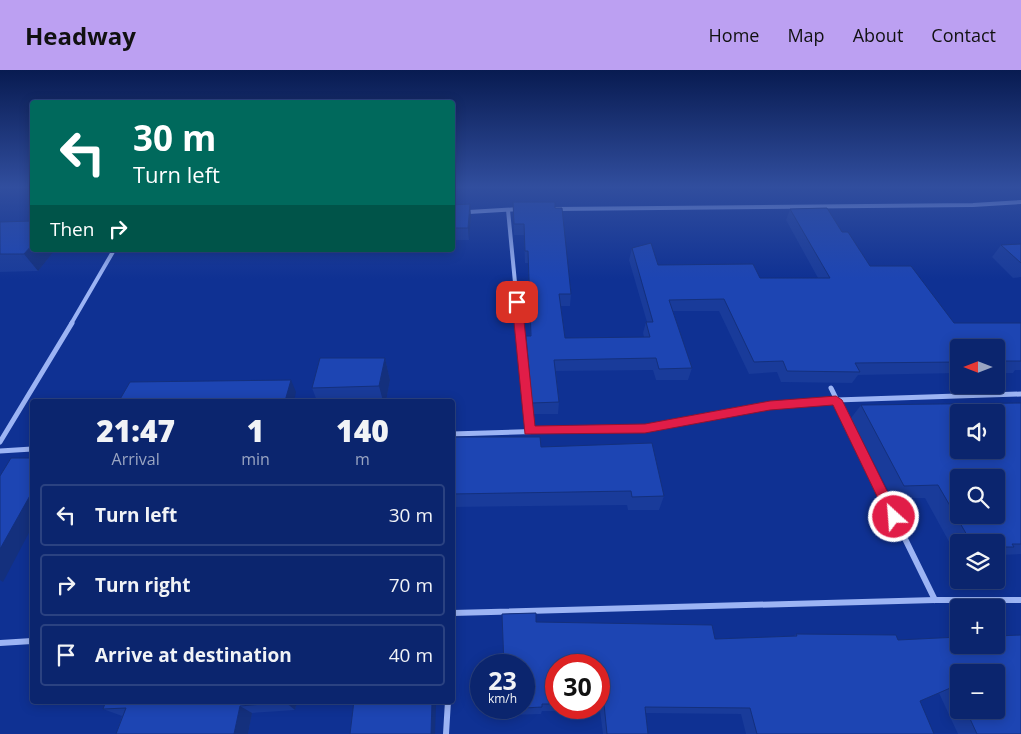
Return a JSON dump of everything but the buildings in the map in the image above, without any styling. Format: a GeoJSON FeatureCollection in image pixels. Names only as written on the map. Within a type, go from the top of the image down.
{"type":"FeatureCollection","features":[{"type":"Feature","properties":{"kind":"street"},"geometry":{"type":"LineString","coordinates":[[509,217],[529,431]]}},
{"type":"Feature","properties":{"kind":"street"},"geometry":{"type":"LineString","coordinates":[[0,442],[38,382],[113,252]]}},
{"type":"Feature","properties":{"kind":"street"},"geometry":{"type":"LineString","coordinates":[[831,388],[935,600]]}},
{"type":"Feature","properties":{"kind":"street"},"geometry":{"type":"LineString","coordinates":[[455,434],[645,428],[770,406],[836,400],[1021,394]]}},
{"type":"Feature","properties":{"kind":"street"},"geometry":{"type":"LineString","coordinates":[[0,451],[30,449]]}},
{"type":"Feature","properties":{"kind":"street"},"geometry":{"type":"LineString","coordinates":[[455,612],[935,600],[1021,600]]}},
{"type":"Feature","properties":{"kind":"street"},"geometry":{"type":"LineString","coordinates":[[0,643],[30,641]]}},
{"type":"Feature","properties":{"kind":"street"},"geometry":{"type":"LineString","coordinates":[[446,734],[448,704]]}},
{"type":"Feature","properties":{"kind":"route"},"geometry":{"type":"LineString","coordinates":[[517,302],[529,431],[645,428],[770,406],[836,400],[894,517]]}}]}
